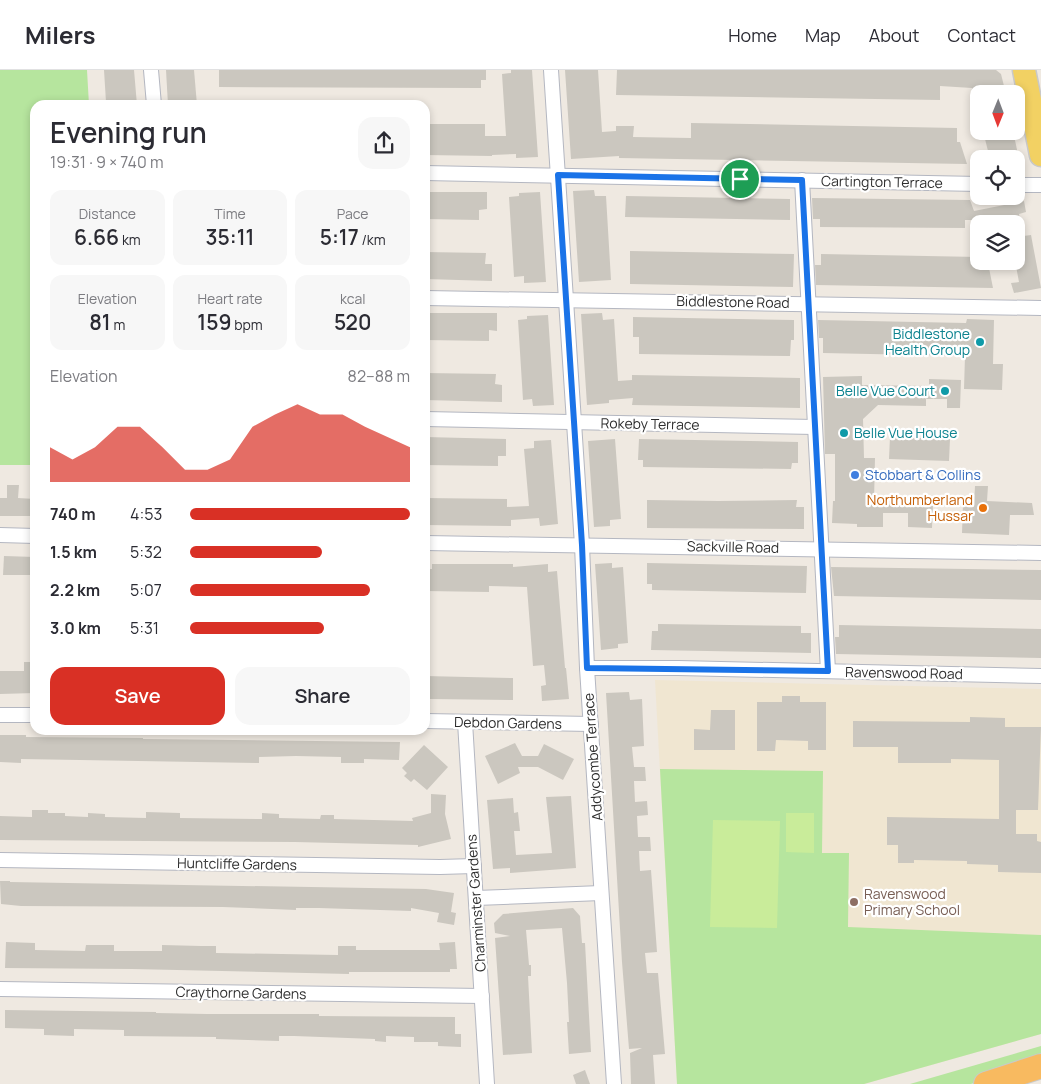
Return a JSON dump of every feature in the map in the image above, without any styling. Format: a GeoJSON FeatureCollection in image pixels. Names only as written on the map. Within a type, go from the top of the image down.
{"type":"FeatureCollection","features":[{"type":"Feature","properties":{"kind":"highway"},"geometry":{"type":"LineString","coordinates":[[986,1084],[1041,1066]]}},
{"type":"Feature","properties":{"kind":"main road"},"geometry":{"type":"LineString","coordinates":[[1024,70],[1041,155]]}},
{"type":"Feature","properties":{"kind":"street"},"geometry":{"type":"LineString","coordinates":[[151,70],[154,100]]}},
{"type":"Feature","properties":{"kind":"street","name":"Addycombe Terrace"},"geometry":{"type":"LineString","coordinates":[[551,70],[614,1084]]}},
{"type":"Feature","properties":{"kind":"street","name":"Cartington Terrace"},"geometry":{"type":"LineString","coordinates":[[430,173],[970,184]]}},
{"type":"Feature","properties":{"kind":"street"},"geometry":{"type":"LineString","coordinates":[[802,180],[828,671]]}},
{"type":"Feature","properties":{"kind":"street"},"geometry":{"type":"LineString","coordinates":[[1025,185],[1041,185]]}},
{"type":"Feature","properties":{"kind":"street","name":"Biddlestone Road"},"geometry":{"type":"LineString","coordinates":[[430,298],[1041,308]]}},
{"type":"Feature","properties":{"kind":"street","name":"Rokeby Terrace"},"geometry":{"type":"LineString","coordinates":[[430,420],[815,427]]}},
{"type":"Feature","properties":{"kind":"street"},"geometry":{"type":"LineString","coordinates":[[0,535],[30,536]]}},
{"type":"Feature","properties":{"kind":"street","name":"Sackville Road"},"geometry":{"type":"LineString","coordinates":[[430,543],[1041,552]]}},
{"type":"Feature","properties":{"kind":"street","name":"Ravenswood Road"},"geometry":{"type":"LineString","coordinates":[[587,668],[1041,676]]}},
{"type":"Feature","properties":{"kind":"street"},"geometry":{"type":"LineString","coordinates":[[0,715],[30,715]]}},
{"type":"Feature","properties":{"kind":"street","name":"Debdon Gardens"},"geometry":{"type":"LineString","coordinates":[[430,721],[591,724]]}},
{"type":"Feature","properties":{"kind":"street","name":"Charminster Gardens"},"geometry":{"type":"LineString","coordinates":[[465,722],[487,1084]]}},
{"type":"Feature","properties":{"kind":"street","name":"Huntcliffe Gardens"},"geometry":{"type":"LineString","coordinates":[[0,860],[474,866]]}},
{"type":"Feature","properties":{"kind":"street"},"geometry":{"type":"LineString","coordinates":[[476,898],[601,893]]}},
{"type":"Feature","properties":{"kind":"street","name":"Craythorne Gardens"},"geometry":{"type":"LineString","coordinates":[[0,989],[482,996]]}},
{"type":"Feature","properties":{"kind":"shaded area","name":"Ravenswood Primary School"},"geometry":{"type":"Polygon","coordinates":[[[655,680],[1041,689],[1041,1034],[864,1084],[677,1084],[655,680]]]}},
{"type":"Feature","properties":{"kind":"green space"},"geometry":{"type":"Polygon","coordinates":[[[0,70],[87,70],[89,100],[30,100],[30,465],[0,465],[0,70]]]}},
{"type":"Feature","properties":{"kind":"green space"},"geometry":{"type":"Polygon","coordinates":[[[660,769],[823,771],[822,853],[849,853],[848,927],[1041,935],[1041,1034],[864,1084],[677,1084],[660,769]]]}},
{"type":"Feature","properties":{"kind":"green space"},"geometry":{"type":"Polygon","coordinates":[[[786,813],[814,813],[814,853],[786,852],[786,813]]]}},
{"type":"Feature","properties":{"kind":"green space"},"geometry":{"type":"Polygon","coordinates":[[[713,820],[780,821],[777,928],[710,927],[713,820]]]}},
{"type":"Feature","properties":{"kind":"green space"},"geometry":{"type":"Polygon","coordinates":[[[1041,1046],[1041,1062],[971,1084],[910,1084],[1041,1046]]]}},
{"type":"Feature","properties":{"kind":"building"},"geometry":{"type":"Polygon","coordinates":[[[104,70],[134,70],[137,100],[106,100],[104,70]]]}},
{"type":"Feature","properties":{"kind":"building"},"geometry":{"type":"Polygon","coordinates":[[[166,70],[194,70],[197,100],[168,100],[166,70]]]}},
{"type":"Feature","properties":{"kind":"building"},"geometry":{"type":"Polygon","coordinates":[[[219,70],[486,70],[486,80],[481,80],[481,88],[219,87],[219,70]]]}},
{"type":"Feature","properties":{"kind":"building"},"geometry":{"type":"Polygon","coordinates":[[[511,70],[532,70],[538,157],[516,158],[516,154],[492,156],[430,155],[430,124],[485,124],[485,136],[506,136],[502,74],[511,73],[511,70]]]}},
{"type":"Feature","properties":{"kind":"building"},"geometry":{"type":"Polygon","coordinates":[[[565,70],[598,70],[602,132],[616,131],[616,126],[634,126],[633,137],[691,138],[691,123],[957,128],[957,142],[960,142],[967,164],[619,158],[619,156],[571,159],[565,70]]]}},
{"type":"Feature","properties":{"kind":"building"},"geometry":{"type":"Polygon","coordinates":[[[617,70],[996,70],[1001,74],[1004,85],[970,85],[970,88],[940,86],[940,100],[616,95],[617,70]]]}},
{"type":"Feature","properties":{"kind":"building"},"geometry":{"type":"Polygon","coordinates":[[[985,140],[1015,140],[1017,150],[988,150],[985,140]]]}},
{"type":"Feature","properties":{"kind":"building"},"geometry":{"type":"Polygon","coordinates":[[[594,190],[595,196],[606,196],[611,280],[579,282],[573,191],[594,190]]]}},
{"type":"Feature","properties":{"kind":"building"},"geometry":{"type":"Polygon","coordinates":[[[430,192],[487,192],[487,209],[479,210],[479,220],[430,219],[430,192]]]}},
{"type":"Feature","properties":{"kind":"building"},"geometry":{"type":"Polygon","coordinates":[[[540,192],[546,282],[524,283],[524,276],[514,277],[509,197],[519,196],[519,193],[540,192]]]}},
{"type":"Feature","properties":{"kind":"building"},"geometry":{"type":"Polygon","coordinates":[[[626,196],[790,199],[790,220],[625,217],[626,196]]]}},
{"type":"Feature","properties":{"kind":"building"},"geometry":{"type":"Polygon","coordinates":[[[812,198],[970,200],[970,205],[972,205],[974,211],[1004,205],[1025,205],[1026,212],[1019,215],[970,215],[970,220],[965,220],[965,228],[820,227],[820,219],[813,219],[812,198]]]}},
{"type":"Feature","properties":{"kind":"building"},"geometry":{"type":"Polygon","coordinates":[[[1031,235],[1041,288],[1014,293],[1011,283],[1019,282],[1017,270],[1025,270],[1025,236],[1031,235]]]}},
{"type":"Feature","properties":{"kind":"building"},"geometry":{"type":"Polygon","coordinates":[[[630,251],[794,254],[793,287],[630,284],[630,251]]]}},
{"type":"Feature","properties":{"kind":"building"},"geometry":{"type":"Polygon","coordinates":[[[430,252],[486,253],[485,264],[492,264],[492,281],[430,279],[430,252]]]}},
{"type":"Feature","properties":{"kind":"building"},"geometry":{"type":"Polygon","coordinates":[[[821,254],[970,257],[970,270],[989,270],[993,288],[816,285],[815,265],[821,265],[821,254]]]}},
{"type":"Feature","properties":{"kind":"building"},"geometry":{"type":"Polygon","coordinates":[[[430,313],[497,313],[497,331],[489,330],[489,341],[430,340],[430,313]]]}},
{"type":"Feature","properties":{"kind":"building"},"geometry":{"type":"Polygon","coordinates":[[[602,313],[603,320],[614,319],[618,381],[632,380],[632,375],[800,378],[800,408],[632,405],[633,398],[609,400],[609,403],[587,405],[581,314],[602,313]]]}},
{"type":"Feature","properties":{"kind":"building"},"geometry":{"type":"Polygon","coordinates":[[[548,315],[554,405],[533,406],[532,399],[523,400],[518,320],[527,319],[527,316],[548,315]]]}},
{"type":"Feature","properties":{"kind":"building"},"geometry":{"type":"Polygon","coordinates":[[[633,317],[794,320],[794,340],[791,340],[790,356],[639,354],[639,337],[633,337],[633,317]]]}},
{"type":"Feature","properties":{"kind":"building"},"geometry":{"type":"Polygon","coordinates":[[[967,319],[994,320],[993,364],[1003,364],[1002,390],[964,389],[965,356],[823,353],[823,338],[819,338],[818,320],[966,323],[967,319]]]}},
{"type":"Feature","properties":{"kind":"building"},"geometry":{"type":"Polygon","coordinates":[[[430,373],[496,374],[495,384],[502,385],[502,402],[430,400],[430,373]]]}},
{"type":"Feature","properties":{"kind":"building"},"geometry":{"type":"Polygon","coordinates":[[[862,376],[862,385],[929,386],[929,379],[961,380],[960,408],[947,408],[947,399],[926,399],[926,406],[878,405],[863,419],[864,458],[875,458],[874,501],[926,501],[926,504],[933,504],[932,528],[908,527],[908,513],[883,513],[883,527],[857,527],[857,524],[832,523],[833,501],[835,501],[835,454],[825,454],[823,377],[862,376]]]}},
{"type":"Feature","properties":{"kind":"building"},"geometry":{"type":"Polygon","coordinates":[[[430,437],[506,439],[506,456],[498,456],[498,466],[430,465],[430,437]]]}},
{"type":"Feature","properties":{"kind":"building"},"geometry":{"type":"Polygon","coordinates":[[[890,437],[950,439],[949,461],[889,459],[890,437]]]}},
{"type":"Feature","properties":{"kind":"building"},"geometry":{"type":"Polygon","coordinates":[[[615,439],[621,519],[610,520],[610,526],[594,527],[588,441],[615,439]]]}},
{"type":"Feature","properties":{"kind":"building"},"geometry":{"type":"Polygon","coordinates":[[[639,439],[798,442],[798,463],[792,463],[791,469],[643,467],[643,460],[638,460],[639,439]]]}},
{"type":"Feature","properties":{"kind":"building"},"geometry":{"type":"Polygon","coordinates":[[[551,440],[558,524],[540,526],[539,518],[511,520],[511,526],[430,525],[430,498],[507,499],[507,507],[529,506],[524,449],[534,448],[534,441],[551,440]]]}},
{"type":"Feature","properties":{"kind":"building"},"geometry":{"type":"Polygon","coordinates":[[[7,485],[19,485],[18,498],[30,499],[30,516],[0,516],[0,498],[7,498],[7,485]]]}},
{"type":"Feature","properties":{"kind":"building","name":"Northumberland Hussar"},"geometry":{"type":"Polygon","coordinates":[[[975,486],[988,486],[987,501],[1032,503],[1034,515],[1010,515],[1009,535],[962,533],[963,504],[974,505],[975,486]]]}},
{"type":"Feature","properties":{"kind":"building"},"geometry":{"type":"Polygon","coordinates":[[[647,500],[797,500],[796,507],[804,507],[804,529],[647,528],[647,500]]]}},
{"type":"Feature","properties":{"kind":"building"},"geometry":{"type":"Polygon","coordinates":[[[4,556],[30,557],[30,575],[3,575],[4,556]]]}},
{"type":"Feature","properties":{"kind":"building"},"geometry":{"type":"Polygon","coordinates":[[[612,563],[612,568],[623,567],[628,643],[618,644],[618,648],[601,650],[595,564],[612,563]]]}},
{"type":"Feature","properties":{"kind":"building"},"geometry":{"type":"Polygon","coordinates":[[[647,563],[807,566],[806,593],[652,590],[652,584],[647,584],[647,563]]]}},
{"type":"Feature","properties":{"kind":"building"},"geometry":{"type":"Polygon","coordinates":[[[432,564],[513,564],[513,567],[548,564],[548,572],[557,571],[569,699],[542,701],[541,686],[546,685],[544,665],[533,666],[527,587],[489,586],[489,592],[430,591],[430,569],[432,569],[432,564]]]}},
{"type":"Feature","properties":{"kind":"building"},"geometry":{"type":"Polygon","coordinates":[[[831,567],[1041,570],[1041,600],[834,596],[831,567]]]}},
{"type":"Feature","properties":{"kind":"building"},"geometry":{"type":"Polygon","coordinates":[[[658,624],[801,626],[801,633],[811,633],[811,653],[651,650],[652,631],[658,631],[658,624]]]}},
{"type":"Feature","properties":{"kind":"building"},"geometry":{"type":"Polygon","coordinates":[[[839,625],[1041,629],[1041,658],[836,654],[835,637],[839,637],[839,625]]]}},
{"type":"Feature","properties":{"kind":"building"},"geometry":{"type":"Polygon","coordinates":[[[24,662],[30,662],[30,693],[0,694],[0,671],[24,671],[24,662]]]}},
{"type":"Feature","properties":{"kind":"building"},"geometry":{"type":"Polygon","coordinates":[[[430,676],[513,678],[513,700],[430,699],[430,676]]]}},
{"type":"Feature","properties":{"kind":"building"},"geometry":{"type":"Polygon","coordinates":[[[629,692],[630,700],[642,699],[644,746],[632,747],[634,767],[645,767],[646,781],[634,781],[635,802],[647,801],[648,815],[637,816],[638,837],[650,837],[651,851],[639,851],[640,871],[651,870],[657,952],[645,953],[647,973],[658,973],[665,1054],[653,1055],[655,1084],[631,1084],[630,1053],[642,1048],[629,1049],[622,962],[606,693],[629,692]]]}},
{"type":"Feature","properties":{"kind":"building"},"geometry":{"type":"Polygon","coordinates":[[[782,696],[800,696],[800,702],[826,702],[826,750],[808,750],[808,741],[776,740],[775,751],[757,751],[757,702],[782,702],[782,696]]]}},
{"type":"Feature","properties":{"kind":"building"},"geometry":{"type":"Polygon","coordinates":[[[711,710],[735,710],[735,750],[694,750],[694,729],[710,730],[711,710]]]}},
{"type":"Feature","properties":{"kind":"building"},"geometry":{"type":"Polygon","coordinates":[[[970,717],[1005,718],[1005,727],[1041,727],[1038,810],[1016,810],[1016,834],[1037,834],[1037,841],[1041,842],[1041,873],[998,872],[998,865],[967,864],[967,861],[914,860],[914,863],[898,863],[898,845],[887,845],[887,817],[999,819],[999,760],[951,759],[951,763],[898,763],[898,747],[853,747],[853,721],[970,722],[970,717]]]}},
{"type":"Feature","properties":{"kind":"building"},"geometry":{"type":"Polygon","coordinates":[[[0,735],[26,735],[26,737],[400,742],[399,760],[364,759],[364,763],[341,763],[341,757],[296,756],[259,757],[259,763],[21,759],[21,763],[0,762],[0,735]]]}},
{"type":"Feature","properties":{"kind":"building"},"geometry":{"type":"Polygon","coordinates":[[[515,743],[522,756],[538,756],[544,744],[574,759],[563,780],[538,767],[518,767],[520,773],[498,784],[485,756],[515,743]]]}},
{"type":"Feature","properties":{"kind":"building"},"geometry":{"type":"Polygon","coordinates":[[[424,745],[448,767],[427,790],[414,779],[411,782],[404,776],[407,773],[402,768],[424,745]]]}},
{"type":"Feature","properties":{"kind":"building"},"geometry":{"type":"Polygon","coordinates":[[[431,794],[446,795],[445,814],[451,839],[418,847],[418,845],[295,842],[0,840],[0,816],[32,817],[32,810],[48,810],[48,813],[65,813],[65,816],[88,817],[88,813],[105,814],[105,817],[146,818],[146,812],[180,813],[180,818],[262,819],[262,813],[279,814],[279,818],[320,819],[321,815],[334,815],[334,819],[413,821],[412,818],[431,813],[431,794]]]}},
{"type":"Feature","properties":{"kind":"building"},"geometry":{"type":"Polygon","coordinates":[[[571,796],[576,868],[510,873],[510,868],[493,869],[487,800],[513,798],[514,813],[518,812],[520,831],[514,831],[516,855],[552,853],[546,797],[571,796]]]}},
{"type":"Feature","properties":{"kind":"building"},"geometry":{"type":"Polygon","coordinates":[[[0,881],[426,889],[454,893],[451,912],[456,913],[454,925],[437,922],[439,913],[411,908],[411,911],[319,908],[296,908],[296,910],[223,907],[21,906],[1,904],[0,881]]]}},
{"type":"Feature","properties":{"kind":"building"},"geometry":{"type":"Polygon","coordinates":[[[573,908],[580,916],[582,943],[585,943],[591,1052],[569,1054],[567,983],[562,928],[526,930],[529,965],[531,965],[531,976],[528,976],[532,1053],[503,1055],[495,938],[510,936],[495,933],[494,923],[503,914],[573,908]]]}},
{"type":"Feature","properties":{"kind":"building"},"geometry":{"type":"Polygon","coordinates":[[[6,942],[35,943],[35,950],[85,951],[86,945],[114,945],[114,951],[162,951],[162,945],[216,946],[216,953],[338,955],[338,946],[356,946],[356,950],[440,950],[439,943],[455,942],[457,969],[450,969],[450,972],[349,972],[349,974],[5,968],[6,942]]]}},
{"type":"Feature","properties":{"kind":"building"},"geometry":{"type":"Polygon","coordinates":[[[5,1010],[455,1017],[455,1034],[461,1034],[461,1047],[438,1046],[438,1042],[414,1042],[414,1037],[386,1036],[386,1042],[375,1041],[375,1039],[294,1036],[279,1036],[279,1041],[216,1039],[216,1037],[124,1036],[124,1030],[74,1029],[74,1036],[44,1035],[44,1029],[5,1028],[5,1010]]]}},
{"type":"Feature","properties":{"kind":"building"},"geometry":{"type":"Polygon","coordinates":[[[585,1070],[590,1084],[576,1084],[573,1075],[585,1070]]]}},
{"type":"Feature","properties":{"kind":"place","name":"Biddlestone Health Group"},"geometry":{"type":"Point","coordinates":[980,342]}},
{"type":"Feature","properties":{"kind":"place","name":"Belle Vue Court"},"geometry":{"type":"Point","coordinates":[945,391]}},
{"type":"Feature","properties":{"kind":"place","name":"Belle Vue House"},"geometry":{"type":"Point","coordinates":[844,433]}},
{"type":"Feature","properties":{"kind":"place","name":"Stobbart & Collins"},"geometry":{"type":"Point","coordinates":[855,475]}},
{"type":"Feature","properties":{"kind":"place","name":"Northumberland Hussar"},"geometry":{"type":"Point","coordinates":[983,508]}},
{"type":"Feature","properties":{"kind":"place","name":"Ravenswood Primary School"},"geometry":{"type":"Point","coordinates":[854,902]}},
{"type":"Feature","properties":{"kind":"route"},"geometry":{"type":"LineString","coordinates":[[558,175],[740,179],[802,180],[828,671],[587,668],[582,545],[558,175]]}}]}
